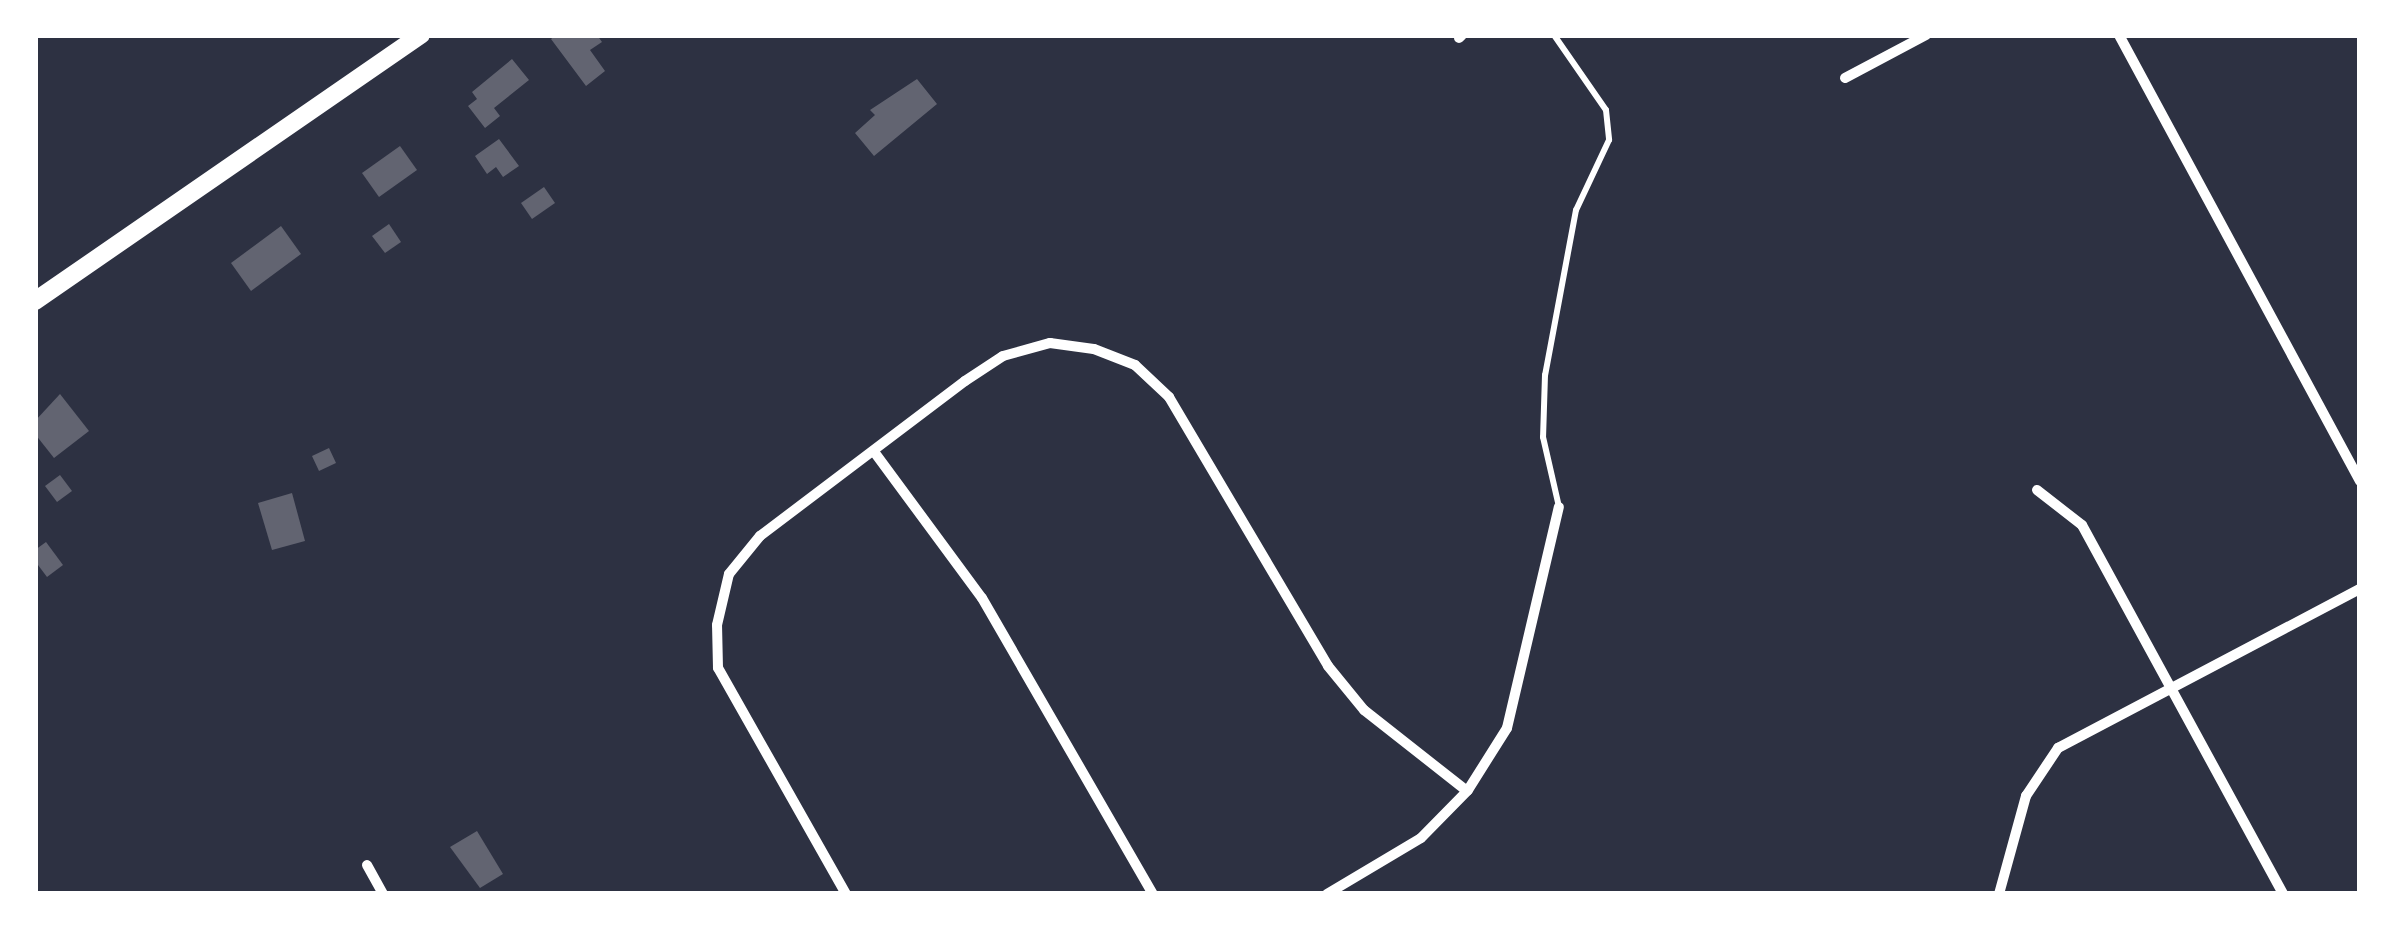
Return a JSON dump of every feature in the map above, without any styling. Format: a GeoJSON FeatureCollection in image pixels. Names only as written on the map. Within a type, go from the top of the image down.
{"type":"FeatureCollection","features":[{"type":"Feature","properties":{"kind":"main road"},"geometry":{"type":"LineString","coordinates":[[35,301],[421,35]]}},
{"type":"Feature","properties":{"kind":"street"},"geometry":{"type":"LineString","coordinates":[[1844,78],[1926,35]]}},
{"type":"Feature","properties":{"kind":"street"},"geometry":{"type":"LineString","coordinates":[[2118,35],[2360,481]]}},
{"type":"Feature","properties":{"kind":"street"},"geometry":{"type":"LineString","coordinates":[[846,894],[738,713],[718,668],[718,626],[730,574],[760,536],[1004,356],[1050,343],[1094,349],[1135,365],[1169,396],[1328,666],[1364,710],[1467,791]]}},
{"type":"Feature","properties":{"kind":"street"},"geometry":{"type":"LineString","coordinates":[[875,453],[982,598],[1153,894]]}},
{"type":"Feature","properties":{"kind":"street"},"geometry":{"type":"LineString","coordinates":[[2038,490],[2082,524],[2282,894]]}},
{"type":"Feature","properties":{"kind":"street"},"geometry":{"type":"LineString","coordinates":[[1327,894],[1420,838],[1467,791],[1507,728],[1559,507]]}},
{"type":"Feature","properties":{"kind":"street"},"geometry":{"type":"LineString","coordinates":[[1999,894],[2026,796],[2058,748],[2360,589]]}},
{"type":"Feature","properties":{"kind":"street"},"geometry":{"type":"LineString","coordinates":[[367,865],[383,894]]}},
{"type":"Feature","properties":{"kind":"lane"},"geometry":{"type":"LineString","coordinates":[[1554,35],[1606,110],[1609,140],[1576,210],[1544,374],[1543,437],[1559,507]]}},
{"type":"Feature","properties":{"kind":"building"},"geometry":{"type":"Polygon","coordinates":[[[556,35],[597,35],[602,42],[590,50],[605,71],[586,86],[551,39],[556,35]]]}},
{"type":"Feature","properties":{"kind":"building"},"geometry":{"type":"Polygon","coordinates":[[[512,59],[529,80],[494,108],[500,116],[485,128],[468,106],[477,99],[472,92],[512,59]]]}},
{"type":"Feature","properties":{"kind":"building"},"geometry":{"type":"Polygon","coordinates":[[[917,79],[937,104],[874,156],[855,133],[875,115],[870,110],[917,79]]]}},
{"type":"Feature","properties":{"kind":"building"},"geometry":{"type":"Polygon","coordinates":[[[499,139],[519,166],[503,177],[496,167],[487,174],[475,156],[499,139]]]}},
{"type":"Feature","properties":{"kind":"building"},"geometry":{"type":"Polygon","coordinates":[[[400,146],[417,170],[379,197],[362,173],[400,146]]]}},
{"type":"Feature","properties":{"kind":"building"},"geometry":{"type":"Polygon","coordinates":[[[544,187],[555,203],[532,219],[521,203],[544,187]]]}},
{"type":"Feature","properties":{"kind":"building"},"geometry":{"type":"Polygon","coordinates":[[[389,224],[401,242],[385,253],[372,236],[389,224]]]}},
{"type":"Feature","properties":{"kind":"building"},"geometry":{"type":"Polygon","coordinates":[[[281,226],[301,254],[251,291],[231,263],[281,226]]]}},
{"type":"Feature","properties":{"kind":"building"},"geometry":{"type":"Polygon","coordinates":[[[60,394],[89,431],[54,458],[35,434],[35,421],[60,394]]]}},
{"type":"Feature","properties":{"kind":"building"},"geometry":{"type":"Polygon","coordinates":[[[329,448],[336,463],[319,471],[312,456],[329,448]]]}},
{"type":"Feature","properties":{"kind":"building"},"geometry":{"type":"Polygon","coordinates":[[[60,475],[72,491],[57,502],[45,486],[60,475]]]}},
{"type":"Feature","properties":{"kind":"building"},"geometry":{"type":"Polygon","coordinates":[[[292,493],[305,541],[272,550],[258,503],[292,493]]]}},
{"type":"Feature","properties":{"kind":"building"},"geometry":{"type":"Polygon","coordinates":[[[46,542],[63,565],[47,577],[35,561],[35,550],[46,542]]]}},
{"type":"Feature","properties":{"kind":"building"},"geometry":{"type":"Polygon","coordinates":[[[477,831],[503,874],[480,888],[450,847],[477,831]]]}}]}
